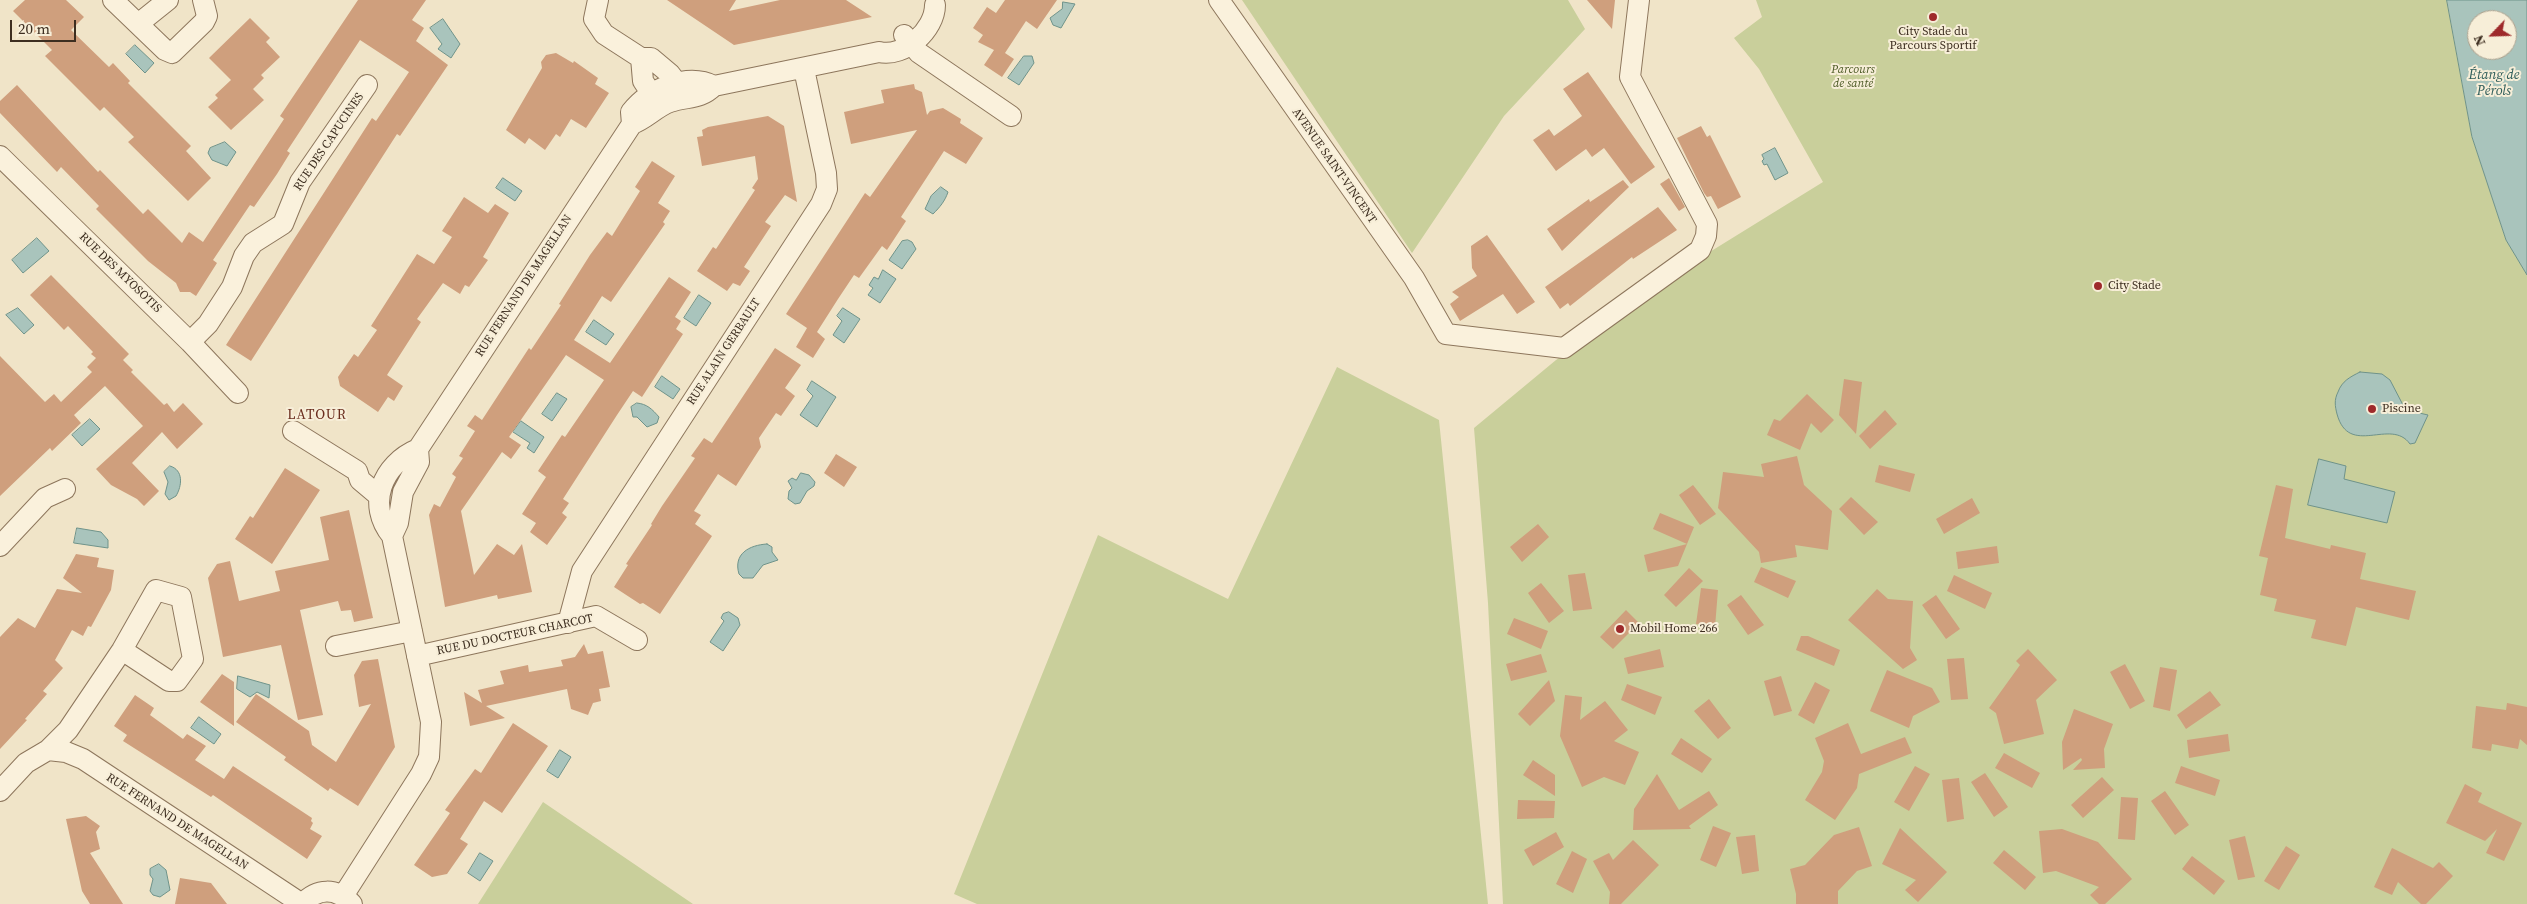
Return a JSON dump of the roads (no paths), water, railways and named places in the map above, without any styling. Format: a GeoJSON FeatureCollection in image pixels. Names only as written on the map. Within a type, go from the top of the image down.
{"type":"FeatureCollection","features":[{"type":"Feature","properties":{"kind":"street"},"geometry":{"type":"LineString","coordinates":[[113,0],[165,50],[172,52],[204,22],[207,16],[203,0]]}},
{"type":"Feature","properties":{"kind":"street"},"geometry":{"type":"LineString","coordinates":[[138,24],[168,0]]}},
{"type":"Feature","properties":{"kind":"street"},"geometry":{"type":"LineString","coordinates":[[598,0],[594,19],[598,28],[641,58],[651,58],[662,66],[677,83],[670,102],[651,93],[644,81],[640,67],[641,58]]}},
{"type":"Feature","properties":{"kind":"street","name":"AVENUE SAINT-VINCENT"},"geometry":{"type":"LineString","coordinates":[[1219,0],[1403,266],[1414,278],[1446,334],[1564,348],[1700,250],[1706,236],[1707,224],[1630,77],[1638,0]]}},
{"type":"Feature","properties":{"kind":"street","name":"RUE FERNAND DE MAGELLAN"},"geometry":{"type":"LineString","coordinates":[[632,124],[641,121],[654,110],[670,102],[705,94],[714,86],[804,69],[879,52],[889,55],[907,39],[924,33],[935,16],[937,3]]}},
{"type":"Feature","properties":{"kind":"street"},"geometry":{"type":"LineString","coordinates":[[907,39],[932,63],[1011,116]]}},
{"type":"Feature","properties":{"kind":"street","name":"RUE ALAIN GERBAULT"},"geometry":{"type":"LineString","coordinates":[[568,623],[582,571],[820,204],[827,189],[826,173],[804,69]]}},
{"type":"Feature","properties":{"kind":"street","name":"RUE FERNAND DE MAGELLAN"},"geometry":{"type":"LineString","coordinates":[[347,900],[421,774],[428,756],[431,722],[392,536],[383,525],[379,496],[388,473],[406,455],[418,450],[632,124],[631,112],[638,103],[651,93],[677,83],[702,80],[714,86]]}},
{"type":"Feature","properties":{"kind":"street","name":"RUE DES CAPUCINES"},"geometry":{"type":"LineString","coordinates":[[190,342],[208,324],[232,287],[244,256],[253,244],[283,224],[300,182],[367,85]]}},
{"type":"Feature","properties":{"kind":"street","name":"RUE DES MYOSOTIS"},"geometry":{"type":"LineString","coordinates":[[0,156],[190,342],[238,393]]}},
{"type":"Feature","properties":{"kind":"street"},"geometry":{"type":"LineString","coordinates":[[293,431],[357,471],[360,480],[379,496],[403,492],[388,473],[363,469],[357,471]]}},
{"type":"Feature","properties":{"kind":"street","name":"RUE FERNAND DE MAGELLAN"},"geometry":{"type":"LineString","coordinates":[[392,536],[398,523],[403,492],[419,462],[418,450]]}},
{"type":"Feature","properties":{"kind":"street"},"geometry":{"type":"LineString","coordinates":[[0,546],[45,498],[65,488]]}},
{"type":"Feature","properties":{"kind":"street"},"geometry":{"type":"LineString","coordinates":[[0,791],[26,764],[48,750],[68,730],[122,650],[156,590],[180,597],[193,658],[177,681],[169,681],[122,650]]}},
{"type":"Feature","properties":{"kind":"street","name":"RUE DU DOCTEUR CHARCOT"},"geometry":{"type":"LineString","coordinates":[[417,656],[596,616],[637,640]]}},
{"type":"Feature","properties":{"kind":"street"},"geometry":{"type":"LineString","coordinates":[[336,646],[412,631]]}},
{"type":"Feature","properties":{"kind":"street","name":"RUE FERNAND DE MAGELLAN"},"geometry":{"type":"LineString","coordinates":[[48,750],[66,752],[83,760],[302,904]]}},
{"type":"Feature","properties":{"kind":"street"},"geometry":{"type":"LineString","coordinates":[[302,904],[316,893],[325,891],[347,900]]}},
{"type":"Feature","properties":{"kind":"water","name":"Étang de Pérols"},"geometry":{"type":"Polygon","coordinates":[[[2447,0],[2527,0],[2527,275],[2506,240],[2472,137],[2447,0]]]}},
{"type":"Feature","properties":{"kind":"water"},"geometry":{"type":"Polygon","coordinates":[[[1063,2],[1075,4],[1061,28],[1053,25],[1050,18],[1062,9],[1063,2]]]}},
{"type":"Feature","properties":{"kind":"water"},"geometry":{"type":"Polygon","coordinates":[[[443,19],[460,44],[451,58],[438,49],[442,44],[430,28],[443,19]]]}},
{"type":"Feature","properties":{"kind":"water"},"geometry":{"type":"Polygon","coordinates":[[[135,45],[154,63],[145,73],[126,54],[135,45]]]}},
{"type":"Feature","properties":{"kind":"water"},"geometry":{"type":"Polygon","coordinates":[[[1024,56],[1032,56],[1034,63],[1019,85],[1008,78],[1024,56]]]}},
{"type":"Feature","properties":{"kind":"water"},"geometry":{"type":"Polygon","coordinates":[[[225,142],[236,152],[227,166],[212,160],[208,153],[210,148],[225,142]]]}},
{"type":"Feature","properties":{"kind":"water"},"geometry":{"type":"Polygon","coordinates":[[[1775,148],[1788,173],[1775,180],[1767,164],[1764,165],[1762,155],[1775,148]]]}},
{"type":"Feature","properties":{"kind":"water"},"geometry":{"type":"Polygon","coordinates":[[[503,178],[522,191],[515,201],[496,188],[503,178]]]}},
{"type":"Feature","properties":{"kind":"water"},"geometry":{"type":"Polygon","coordinates":[[[941,187],[948,192],[942,204],[933,214],[925,209],[931,196],[941,187]]]}},
{"type":"Feature","properties":{"kind":"water"},"geometry":{"type":"Polygon","coordinates":[[[37,238],[49,251],[23,273],[12,260],[37,238]]]}},
{"type":"Feature","properties":{"kind":"water"},"geometry":{"type":"Polygon","coordinates":[[[908,240],[912,242],[916,249],[902,269],[889,260],[902,241],[908,240]]]}},
{"type":"Feature","properties":{"kind":"water"},"geometry":{"type":"Polygon","coordinates":[[[883,270],[896,279],[880,303],[868,295],[873,288],[869,285],[874,277],[878,279],[883,270]]]}},
{"type":"Feature","properties":{"kind":"water"},"geometry":{"type":"Polygon","coordinates":[[[699,295],[711,303],[696,326],[684,318],[699,295]]]}},
{"type":"Feature","properties":{"kind":"water"},"geometry":{"type":"Polygon","coordinates":[[[18,308],[34,325],[24,334],[6,315],[18,308]]]}},
{"type":"Feature","properties":{"kind":"water"},"geometry":{"type":"Polygon","coordinates":[[[843,308],[860,319],[844,343],[833,335],[842,321],[837,316],[843,308]]]}},
{"type":"Feature","properties":{"kind":"water"},"geometry":{"type":"Polygon","coordinates":[[[594,320],[614,334],[606,345],[586,332],[594,320]]]}},
{"type":"Feature","properties":{"kind":"water","name":"Piscine"},"geometry":{"type":"Polygon","coordinates":[[[2360,372],[2382,374],[2390,380],[2403,405],[2415,412],[2428,415],[2415,443],[2410,444],[2402,437],[2392,434],[2360,436],[2351,433],[2343,427],[2337,414],[2335,400],[2344,382],[2360,372]]]}},
{"type":"Feature","properties":{"kind":"water"},"geometry":{"type":"Polygon","coordinates":[[[662,376],[680,389],[673,399],[655,387],[662,376]]]}},
{"type":"Feature","properties":{"kind":"water"},"geometry":{"type":"Polygon","coordinates":[[[812,381],[836,397],[817,427],[800,415],[813,396],[807,390],[812,381]]]}},
{"type":"Feature","properties":{"kind":"water"},"geometry":{"type":"Polygon","coordinates":[[[557,393],[567,399],[552,421],[542,414],[557,393]]]}},
{"type":"Feature","properties":{"kind":"water"},"geometry":{"type":"Polygon","coordinates":[[[637,403],[647,406],[659,417],[657,423],[647,427],[637,417],[633,417],[631,407],[637,403]]]}},
{"type":"Feature","properties":{"kind":"water"},"geometry":{"type":"Polygon","coordinates":[[[90,419],[100,429],[82,446],[72,435],[90,419]]]}},
{"type":"Feature","properties":{"kind":"water"},"geometry":{"type":"Polygon","coordinates":[[[521,421],[544,437],[534,453],[527,448],[530,443],[513,432],[521,421]]]}},
{"type":"Feature","properties":{"kind":"water"},"geometry":{"type":"Polygon","coordinates":[[[2319,459],[2346,466],[2344,479],[2395,492],[2387,523],[2308,505],[2319,459]]]}},
{"type":"Feature","properties":{"kind":"water"},"geometry":{"type":"Polygon","coordinates":[[[170,466],[175,468],[180,475],[180,488],[176,496],[169,500],[165,494],[168,482],[164,472],[170,466]]]}},
{"type":"Feature","properties":{"kind":"water"},"geometry":{"type":"Polygon","coordinates":[[[801,473],[809,475],[815,482],[814,486],[807,491],[800,503],[795,504],[788,499],[789,491],[792,488],[788,481],[792,478],[796,480],[801,473]]]}},
{"type":"Feature","properties":{"kind":"water"},"geometry":{"type":"Polygon","coordinates":[[[77,528],[101,532],[108,540],[108,548],[74,543],[77,528]]]}},
{"type":"Feature","properties":{"kind":"water"},"geometry":{"type":"Polygon","coordinates":[[[767,544],[772,547],[772,552],[778,560],[763,565],[753,578],[743,578],[739,574],[738,567],[740,556],[754,546],[767,544]]]}},
{"type":"Feature","properties":{"kind":"water"},"geometry":{"type":"Polygon","coordinates":[[[729,612],[738,618],[740,625],[723,651],[710,642],[724,621],[721,618],[723,614],[729,612]]]}},
{"type":"Feature","properties":{"kind":"water"},"geometry":{"type":"Polygon","coordinates":[[[238,676],[270,685],[269,698],[257,692],[250,697],[237,689],[238,676]]]}},
{"type":"Feature","properties":{"kind":"water"},"geometry":{"type":"Polygon","coordinates":[[[199,717],[221,734],[214,744],[191,728],[199,717]]]}},
{"type":"Feature","properties":{"kind":"water"},"geometry":{"type":"Polygon","coordinates":[[[560,750],[571,757],[558,778],[547,771],[560,750]]]}},
{"type":"Feature","properties":{"kind":"water"},"geometry":{"type":"Polygon","coordinates":[[[480,853],[493,861],[480,881],[468,873],[480,853]]]}},
{"type":"Feature","properties":{"kind":"water"},"geometry":{"type":"Polygon","coordinates":[[[159,864],[166,870],[170,890],[160,897],[153,895],[150,891],[153,879],[150,875],[150,869],[159,864]]]}},
{"type":"Feature","properties":{"kind":"place","name":"City Stade du Parcours Sportif"},"geometry":{"type":"Point","coordinates":[1933,17]}},
{"type":"Feature","properties":{"kind":"place","name":"City Stade"},"geometry":{"type":"Point","coordinates":[2098,286]}},
{"type":"Feature","properties":{"kind":"place","name":"Piscine"},"geometry":{"type":"Point","coordinates":[2372,409]}},
{"type":"Feature","properties":{"kind":"place","name":"Mobil Home 266"},"geometry":{"type":"Point","coordinates":[1620,629]}},
{"type":"Feature","properties":{"kind":"district","name":"LATOUR"},"geometry":{"type":"Point","coordinates":[317,415]}},
{"type":"Feature","properties":{"kind":"park label","name":"Parcours de santé"},"geometry":{"type":"Point","coordinates":[1853,77]}}]}
